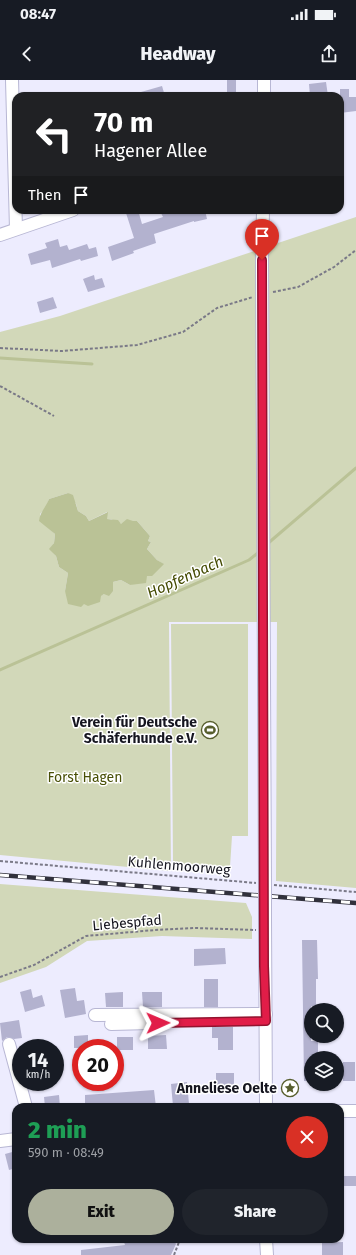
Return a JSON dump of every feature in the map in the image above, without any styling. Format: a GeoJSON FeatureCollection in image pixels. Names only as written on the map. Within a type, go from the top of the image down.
{"type":"FeatureCollection","features":[{"type":"Feature","properties":{"kind":"street"},"geometry":{"type":"LineString","coordinates":[[12,80],[12,92]]}},
{"type":"Feature","properties":{"kind":"street"},"geometry":{"type":"LineString","coordinates":[[264,80],[264,92]]}},
{"type":"Feature","properties":{"kind":"street"},"geometry":{"type":"LineString","coordinates":[[16,214],[16,229]]}},
{"type":"Feature","properties":{"kind":"street"},"geometry":{"type":"LineString","coordinates":[[0,235],[61,214]]}},
{"type":"Feature","properties":{"kind":"street"},"geometry":{"type":"LineString","coordinates":[[263,214],[266,1103]]}},
{"type":"Feature","properties":{"kind":"street"},"geometry":{"type":"LineString","coordinates":[[95,1015],[266,1017]]}},
{"type":"Feature","properties":{"kind":"street"},"geometry":{"type":"LineString","coordinates":[[111,1024],[266,1017]]}},
{"type":"Feature","properties":{"kind":"street"},"geometry":{"type":"LineString","coordinates":[[9,1044],[25,1103]]}},
{"type":"Feature","properties":{"kind":"street"},"geometry":{"type":"LineString","coordinates":[[344,1111],[356,1111]]}},
{"type":"Feature","properties":{"kind":"street"},"geometry":{"type":"LineString","coordinates":[[0,1141],[12,1140]]}},
{"type":"Feature","properties":{"kind":"street"},"geometry":{"type":"LineString","coordinates":[[266,1243],[266,1255]]}},
{"type":"Feature","properties":{"kind":"path"},"geometry":{"type":"LineString","coordinates":[[0,348],[62,351],[137,345],[183,332],[217,308],[263,294],[298,287],[334,267],[356,250]]}},
{"type":"Feature","properties":{"kind":"path"},"geometry":{"type":"LineString","coordinates":[[0,386],[54,416]]}},
{"type":"Feature","properties":{"kind":"path","name":"Kuhlenmoorweg"},"geometry":{"type":"LineString","coordinates":[[0,861],[265,887],[356,892]]}},
{"type":"Feature","properties":{"kind":"path","name":"Liebespfad"},"geometry":{"type":"LineString","coordinates":[[0,977],[34,965],[86,936],[155,930],[265,925]]}},
{"type":"Feature","properties":{"kind":"path"},"geometry":{"type":"LineString","coordinates":[[174,1255],[180,1243]]}},
{"type":"Feature","properties":{"kind":"green space","name":"Forst Hagen"},"geometry":{"type":"Polygon","coordinates":[[[356,217],[356,888],[276,881],[277,622],[169,622],[171,871],[0,855],[0,332],[60,316],[356,217]],[[68,493],[49,499],[46,508],[40,514],[42,522],[55,534],[54,543],[50,549],[56,556],[59,567],[68,573],[65,591],[84,604],[104,594],[113,582],[121,580],[130,585],[147,576],[163,564],[147,549],[151,542],[148,541],[150,536],[137,521],[121,524],[111,519],[107,519],[107,512],[89,521],[86,516],[78,511],[76,504],[68,493]]]}},
{"type":"Feature","properties":{"kind":"green space","name":"Verein für Deutsche Schäferhunde e.V."},"geometry":{"type":"Polygon","coordinates":[[[171,624],[248,624],[248,836],[232,836],[230,867],[173,863],[171,624]]]}},
{"type":"Feature","properties":{"kind":"green space"},"geometry":{"type":"Polygon","coordinates":[[[0,884],[246,903],[252,917],[252,939],[162,936],[87,941],[46,967],[0,983],[0,884]]]}},
{"type":"Feature","properties":{"kind":"shaded area"},"geometry":{"type":"Polygon","coordinates":[[[68,493],[73,495],[78,511],[86,516],[89,521],[108,512],[107,519],[118,520],[121,524],[127,519],[137,521],[150,536],[148,541],[151,542],[147,549],[157,560],[164,564],[152,576],[147,576],[146,583],[130,585],[121,580],[113,582],[113,591],[109,596],[104,594],[101,596],[100,602],[88,606],[84,604],[81,607],[68,604],[65,591],[68,573],[59,567],[56,556],[49,549],[54,543],[55,534],[39,521],[49,499],[68,493]]]}},
{"type":"Feature","properties":{"kind":"building"},"geometry":{"type":"Polygon","coordinates":[[[227,80],[236,80],[236,92],[227,92],[227,80]]]}},
{"type":"Feature","properties":{"kind":"building"},"geometry":{"type":"Polygon","coordinates":[[[326,82],[327,92],[310,92],[309,84],[326,82]]]}},
{"type":"Feature","properties":{"kind":"building"},"geometry":{"type":"Polygon","coordinates":[[[162,86],[164,92],[141,92],[162,86]]]}},
{"type":"Feature","properties":{"kind":"building"},"geometry":{"type":"Polygon","coordinates":[[[340,89],[349,89],[349,97],[356,97],[356,111],[344,112],[344,92],[340,92],[340,89]]]}},
{"type":"Feature","properties":{"kind":"building"},"geometry":{"type":"Polygon","coordinates":[[[126,214],[139,214],[142,224],[163,217],[162,214],[206,214],[207,219],[194,221],[154,234],[156,243],[133,251],[134,253],[112,261],[108,247],[134,238],[126,214]]]}},
{"type":"Feature","properties":{"kind":"building"},"geometry":{"type":"Polygon","coordinates":[[[58,239],[60,247],[67,245],[69,250],[87,244],[89,249],[96,247],[98,256],[81,261],[80,259],[52,268],[50,260],[31,265],[28,254],[47,248],[45,243],[58,239]]]}},
{"type":"Feature","properties":{"kind":"building"},"geometry":{"type":"Polygon","coordinates":[[[94,275],[95,280],[102,278],[105,287],[88,292],[83,279],[94,275]]]}},
{"type":"Feature","properties":{"kind":"building"},"geometry":{"type":"Polygon","coordinates":[[[53,297],[57,308],[40,313],[37,302],[53,297]]]}},
{"type":"Feature","properties":{"kind":"building"},"geometry":{"type":"Polygon","coordinates":[[[302,940],[317,940],[318,979],[316,979],[316,1003],[304,1003],[304,1043],[318,1043],[318,1051],[304,1051],[304,1081],[302,940]]]}},
{"type":"Feature","properties":{"kind":"building"},"geometry":{"type":"Polygon","coordinates":[[[225,948],[226,964],[194,966],[194,949],[225,948]]]}},
{"type":"Feature","properties":{"kind":"building"},"geometry":{"type":"Polygon","coordinates":[[[204,979],[218,979],[218,1007],[204,1007],[204,979]]]}},
{"type":"Feature","properties":{"kind":"building"},"geometry":{"type":"Polygon","coordinates":[[[75,988],[77,1001],[84,1000],[86,1014],[65,1018],[60,990],[75,988]]]}},
{"type":"Feature","properties":{"kind":"building"},"geometry":{"type":"Polygon","coordinates":[[[31,989],[33,998],[42,995],[45,1006],[25,1012],[20,992],[31,989]]]}},
{"type":"Feature","properties":{"kind":"building"},"geometry":{"type":"Polygon","coordinates":[[[123,992],[123,1007],[106,1007],[105,993],[123,992]]]}},
{"type":"Feature","properties":{"kind":"building"},"geometry":{"type":"Polygon","coordinates":[[[142,992],[162,992],[162,1007],[143,1007],[142,992]]]}},
{"type":"Feature","properties":{"kind":"building"},"geometry":{"type":"Polygon","coordinates":[[[19,1020],[22,1038],[14,1039],[7,1037],[2,1041],[0,1023],[19,1020]]]}},
{"type":"Feature","properties":{"kind":"building"},"geometry":{"type":"Polygon","coordinates":[[[212,1027],[233,1027],[233,1050],[218,1050],[218,1038],[212,1038],[212,1027]]]}},
{"type":"Feature","properties":{"kind":"building"},"geometry":{"type":"Polygon","coordinates":[[[88,1035],[88,1039],[74,1039],[74,1036],[88,1035]]]}},
{"type":"Feature","properties":{"kind":"building"},"geometry":{"type":"Polygon","coordinates":[[[166,1035],[167,1049],[148,1049],[148,1036],[166,1035]]]}},
{"type":"Feature","properties":{"kind":"building"},"geometry":{"type":"Polygon","coordinates":[[[117,1037],[133,1037],[133,1050],[124,1050],[124,1039],[117,1039],[117,1037]]]}},
{"type":"Feature","properties":{"kind":"building"},"geometry":{"type":"Polygon","coordinates":[[[344,1062],[355,1062],[355,1081],[344,1081],[344,1062]]]}},
{"type":"Feature","properties":{"kind":"building"},"geometry":{"type":"Polygon","coordinates":[[[216,1073],[234,1073],[234,1088],[216,1088],[216,1073]]]}},
{"type":"Feature","properties":{"kind":"building"},"geometry":{"type":"Polygon","coordinates":[[[187,1082],[189,1103],[173,1103],[171,1084],[187,1082]]]}},
{"type":"Feature","properties":{"kind":"building"},"geometry":{"type":"Polygon","coordinates":[[[154,1090],[156,1103],[85,1103],[85,1095],[154,1090]]]}},
{"type":"Feature","properties":{"kind":"building"},"geometry":{"type":"Polygon","coordinates":[[[59,1095],[60,1103],[45,1103],[44,1097],[59,1095]]]}},
{"type":"Feature","properties":{"kind":"building"},"geometry":{"type":"Polygon","coordinates":[[[12,1152],[12,1169],[9,1170],[5,1154],[12,1152]]]}},
{"type":"Feature","properties":{"kind":"building"},"geometry":{"type":"Polygon","coordinates":[[[344,1176],[356,1176],[356,1186],[344,1186],[344,1176]]]}},
{"type":"Feature","properties":{"kind":"building"},"geometry":{"type":"Polygon","coordinates":[[[124,1243],[176,1244],[171,1255],[81,1255],[81,1250],[125,1245],[124,1243]]]}},
{"type":"Feature","properties":{"kind":"building"},"geometry":{"type":"Polygon","coordinates":[[[322,1243],[343,1243],[343,1255],[322,1255],[322,1243]]]}},
{"type":"Feature","properties":{"kind":"waterway"},"geometry":{"type":"LineString","coordinates":[[0,358],[92,364]]}},
{"type":"Feature","properties":{"kind":"waterway","name":"Hopfenbach"},"geometry":{"type":"LineString","coordinates":[[266,545],[356,468]]}},
{"type":"Feature","properties":{"kind":"waterway","name":"Hopfenbach"},"geometry":{"type":"LineString","coordinates":[[0,670],[249,560],[259,552]]}},
{"type":"Feature","properties":{"kind":"railway"},"geometry":{"type":"LineString","coordinates":[[0,875],[356,903]]}},
{"type":"Feature","properties":{"kind":"place","name":"Verein für Deutsche Schäferhunde e.V."},"geometry":{"type":"Point","coordinates":[210,730]}},
{"type":"Feature","properties":{"kind":"place","name":"Anneliese Oelte"},"geometry":{"type":"Point","coordinates":[290,1088]}},
{"type":"Feature","properties":{"kind":"route"},"geometry":{"type":"LineString","coordinates":[[158,1023],[266,1021],[264,966],[264,530],[262,260]]}}]}
